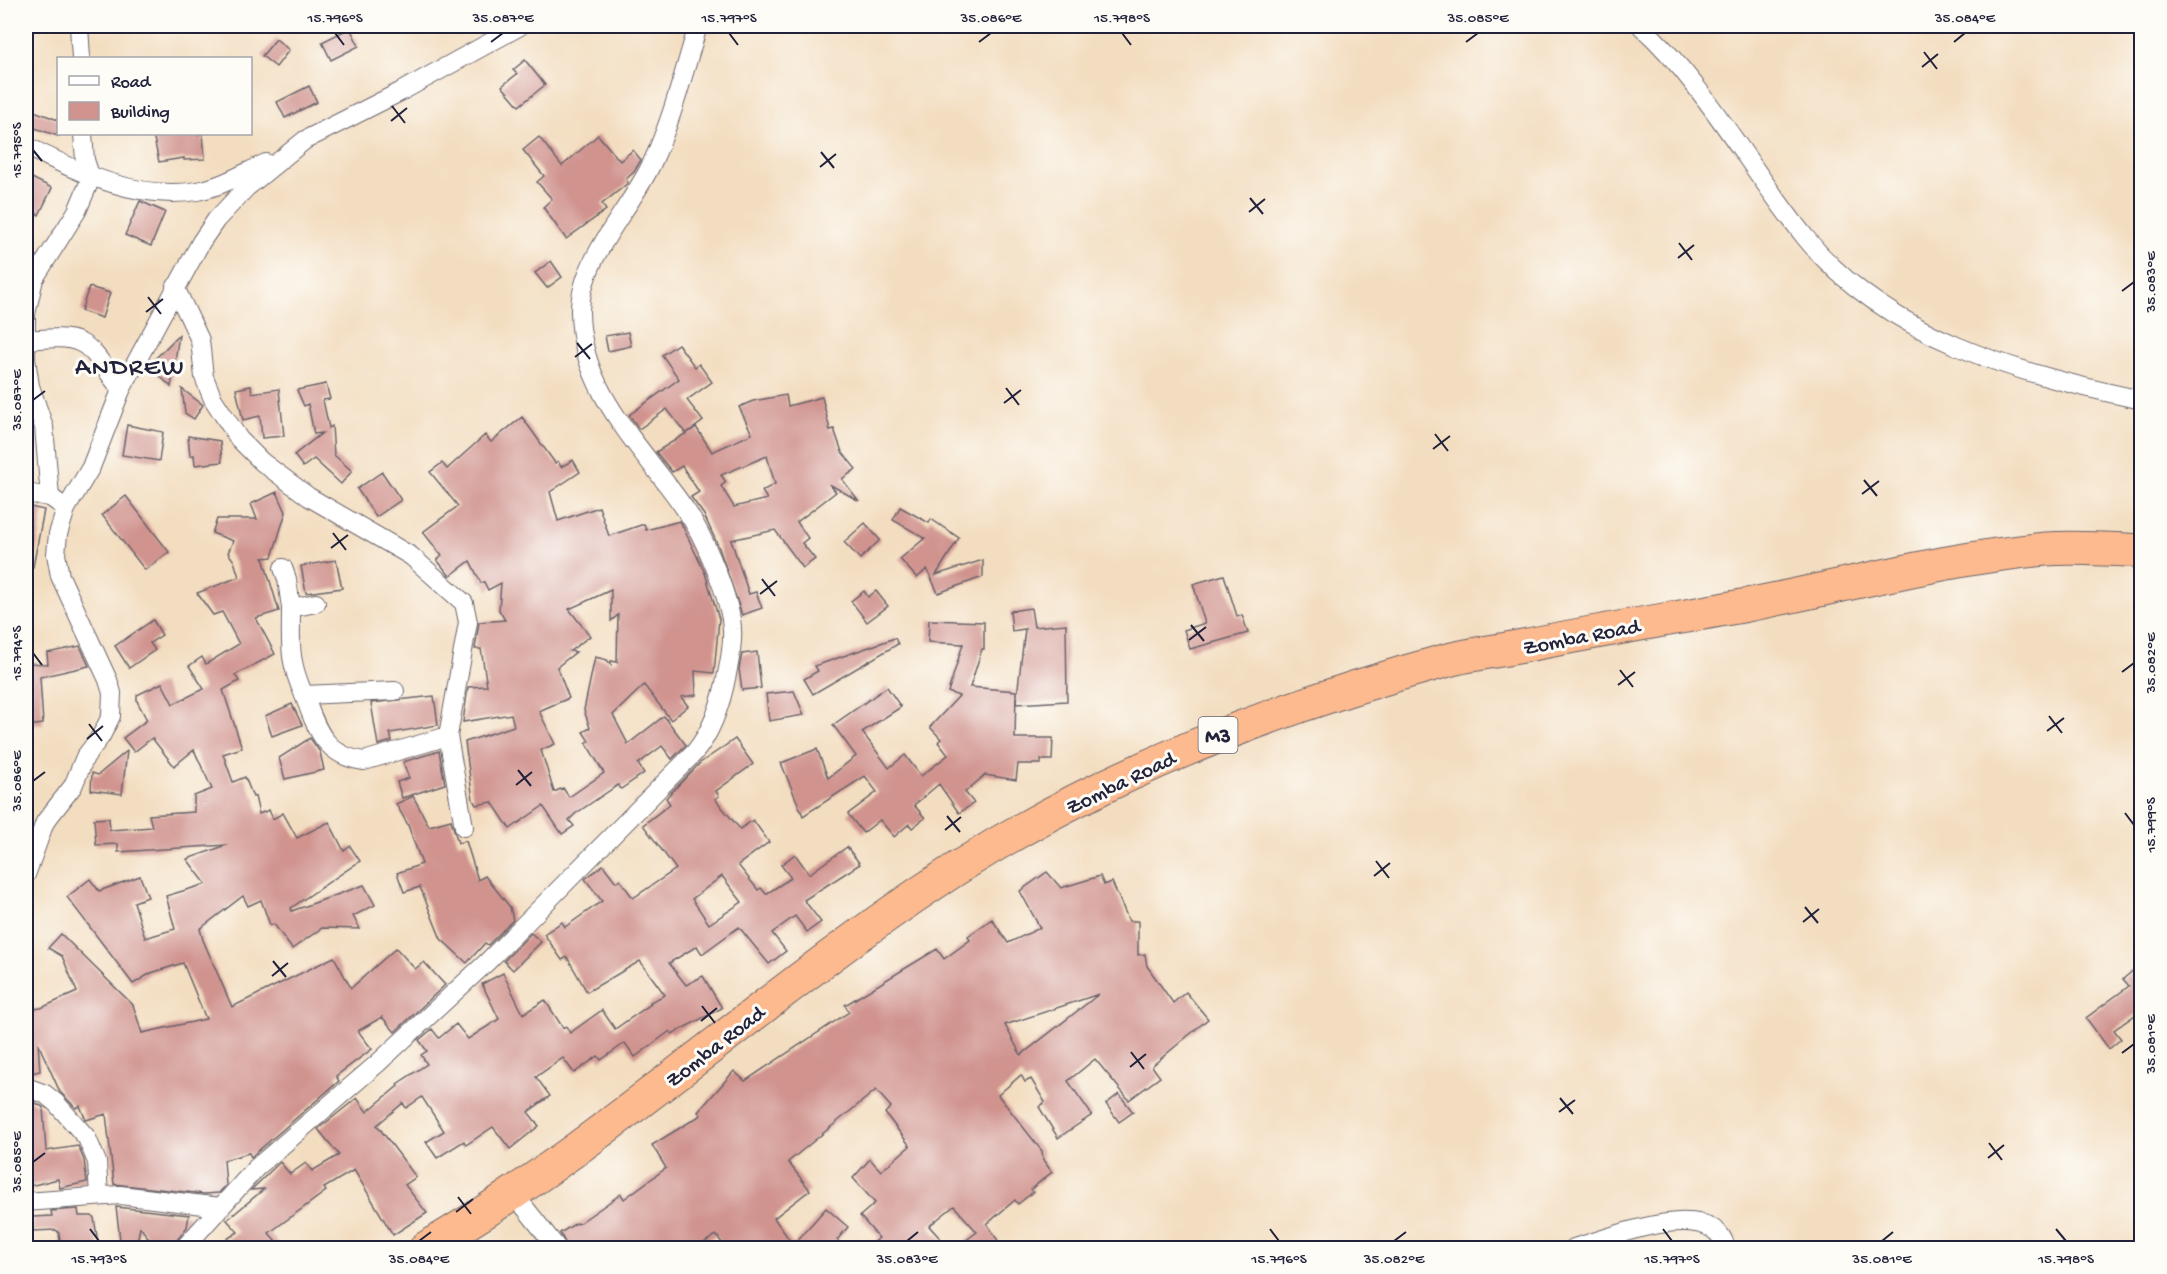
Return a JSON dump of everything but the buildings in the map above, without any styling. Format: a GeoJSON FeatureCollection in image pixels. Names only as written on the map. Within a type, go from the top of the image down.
{"type":"FeatureCollection","features":[{"type":"Feature","properties":{"kind":"highway","name":"Zomba Road"},"geometry":{"type":"LineString","coordinates":[[426,1248],[514,1194],[587,1142],[864,931],[940,879],[1050,815],[1104,787],[1237,727],[1306,701],[1453,659],[1603,629],[1749,604],[1983,557],[2049,549],[2142,550]]}},
{"type":"Feature","properties":{"kind":"street"},"geometry":{"type":"LineString","coordinates":[[79,26],[81,57]]}},
{"type":"Feature","properties":{"kind":"street"},"geometry":{"type":"LineString","coordinates":[[26,875],[45,822],[73,786],[85,758],[101,736],[111,716],[112,693],[108,680],[60,576],[56,554],[58,534],[66,508],[91,467],[121,390],[175,287],[216,220],[246,188],[304,140],[400,92],[520,26]]}},
{"type":"Feature","properties":{"kind":"street"},"geometry":{"type":"LineString","coordinates":[[184,1248],[264,1161],[378,1063],[494,956],[694,753],[713,720],[725,685],[730,658],[731,617],[700,533],[631,439],[591,370],[583,341],[580,311],[581,296],[594,261],[642,185],[654,160],[698,26]]}},
{"type":"Feature","properties":{"kind":"street"},"geometry":{"type":"LineString","coordinates":[[1641,26],[1686,73],[1805,237],[1829,265],[1881,308],[1906,322],[1998,361],[2091,390],[2142,400]]}},
{"type":"Feature","properties":{"kind":"street"},"geometry":{"type":"LineString","coordinates":[[50,497],[44,427],[30,386],[26,359],[26,314],[34,279],[77,211],[90,178],[85,160],[83,135]]}},
{"type":"Feature","properties":{"kind":"street"},"geometry":{"type":"LineString","coordinates":[[26,146],[90,178],[130,188],[197,191],[226,182],[287,153]]}},
{"type":"Feature","properties":{"kind":"street"},"geometry":{"type":"LineString","coordinates":[[175,287],[200,340],[204,377],[210,392],[239,439],[262,462],[309,497],[411,556],[464,603],[468,622],[447,736],[465,827]]}},
{"type":"Feature","properties":{"kind":"street"},"geometry":{"type":"LineString","coordinates":[[27,340],[62,337],[77,340],[91,348],[121,390]]}},
{"type":"Feature","properties":{"kind":"street"},"geometry":{"type":"LineString","coordinates":[[26,493],[50,497],[66,508]]}},
{"type":"Feature","properties":{"kind":"street"},"geometry":{"type":"LineString","coordinates":[[283,568],[291,608],[289,648],[295,675],[321,738],[340,753],[364,761],[447,736]]}},
{"type":"Feature","properties":{"kind":"street"},"geometry":{"type":"LineString","coordinates":[[291,608],[316,603]]}},
{"type":"Feature","properties":{"kind":"street"},"geometry":{"type":"LineString","coordinates":[[303,695],[394,691]]}},
{"type":"Feature","properties":{"kind":"street"},"geometry":{"type":"LineString","coordinates":[[26,1087],[45,1094],[56,1103],[87,1138],[97,1162],[99,1196]]}},
{"type":"Feature","properties":{"kind":"street"},"geometry":{"type":"LineString","coordinates":[[514,1194],[557,1248]]}},
{"type":"Feature","properties":{"kind":"street"},"geometry":{"type":"LineString","coordinates":[[26,1202],[99,1196],[148,1197],[220,1207]]}},
{"type":"Feature","properties":{"kind":"street"},"geometry":{"type":"LineString","coordinates":[[1574,1248],[1671,1221],[1699,1222],[1711,1227],[1725,1241],[1726,1248]]}},
{"type":"Feature","properties":{"kind":"district","name":"ANDREW"},"geometry":{"type":"Point","coordinates":[130,365]}}]}
